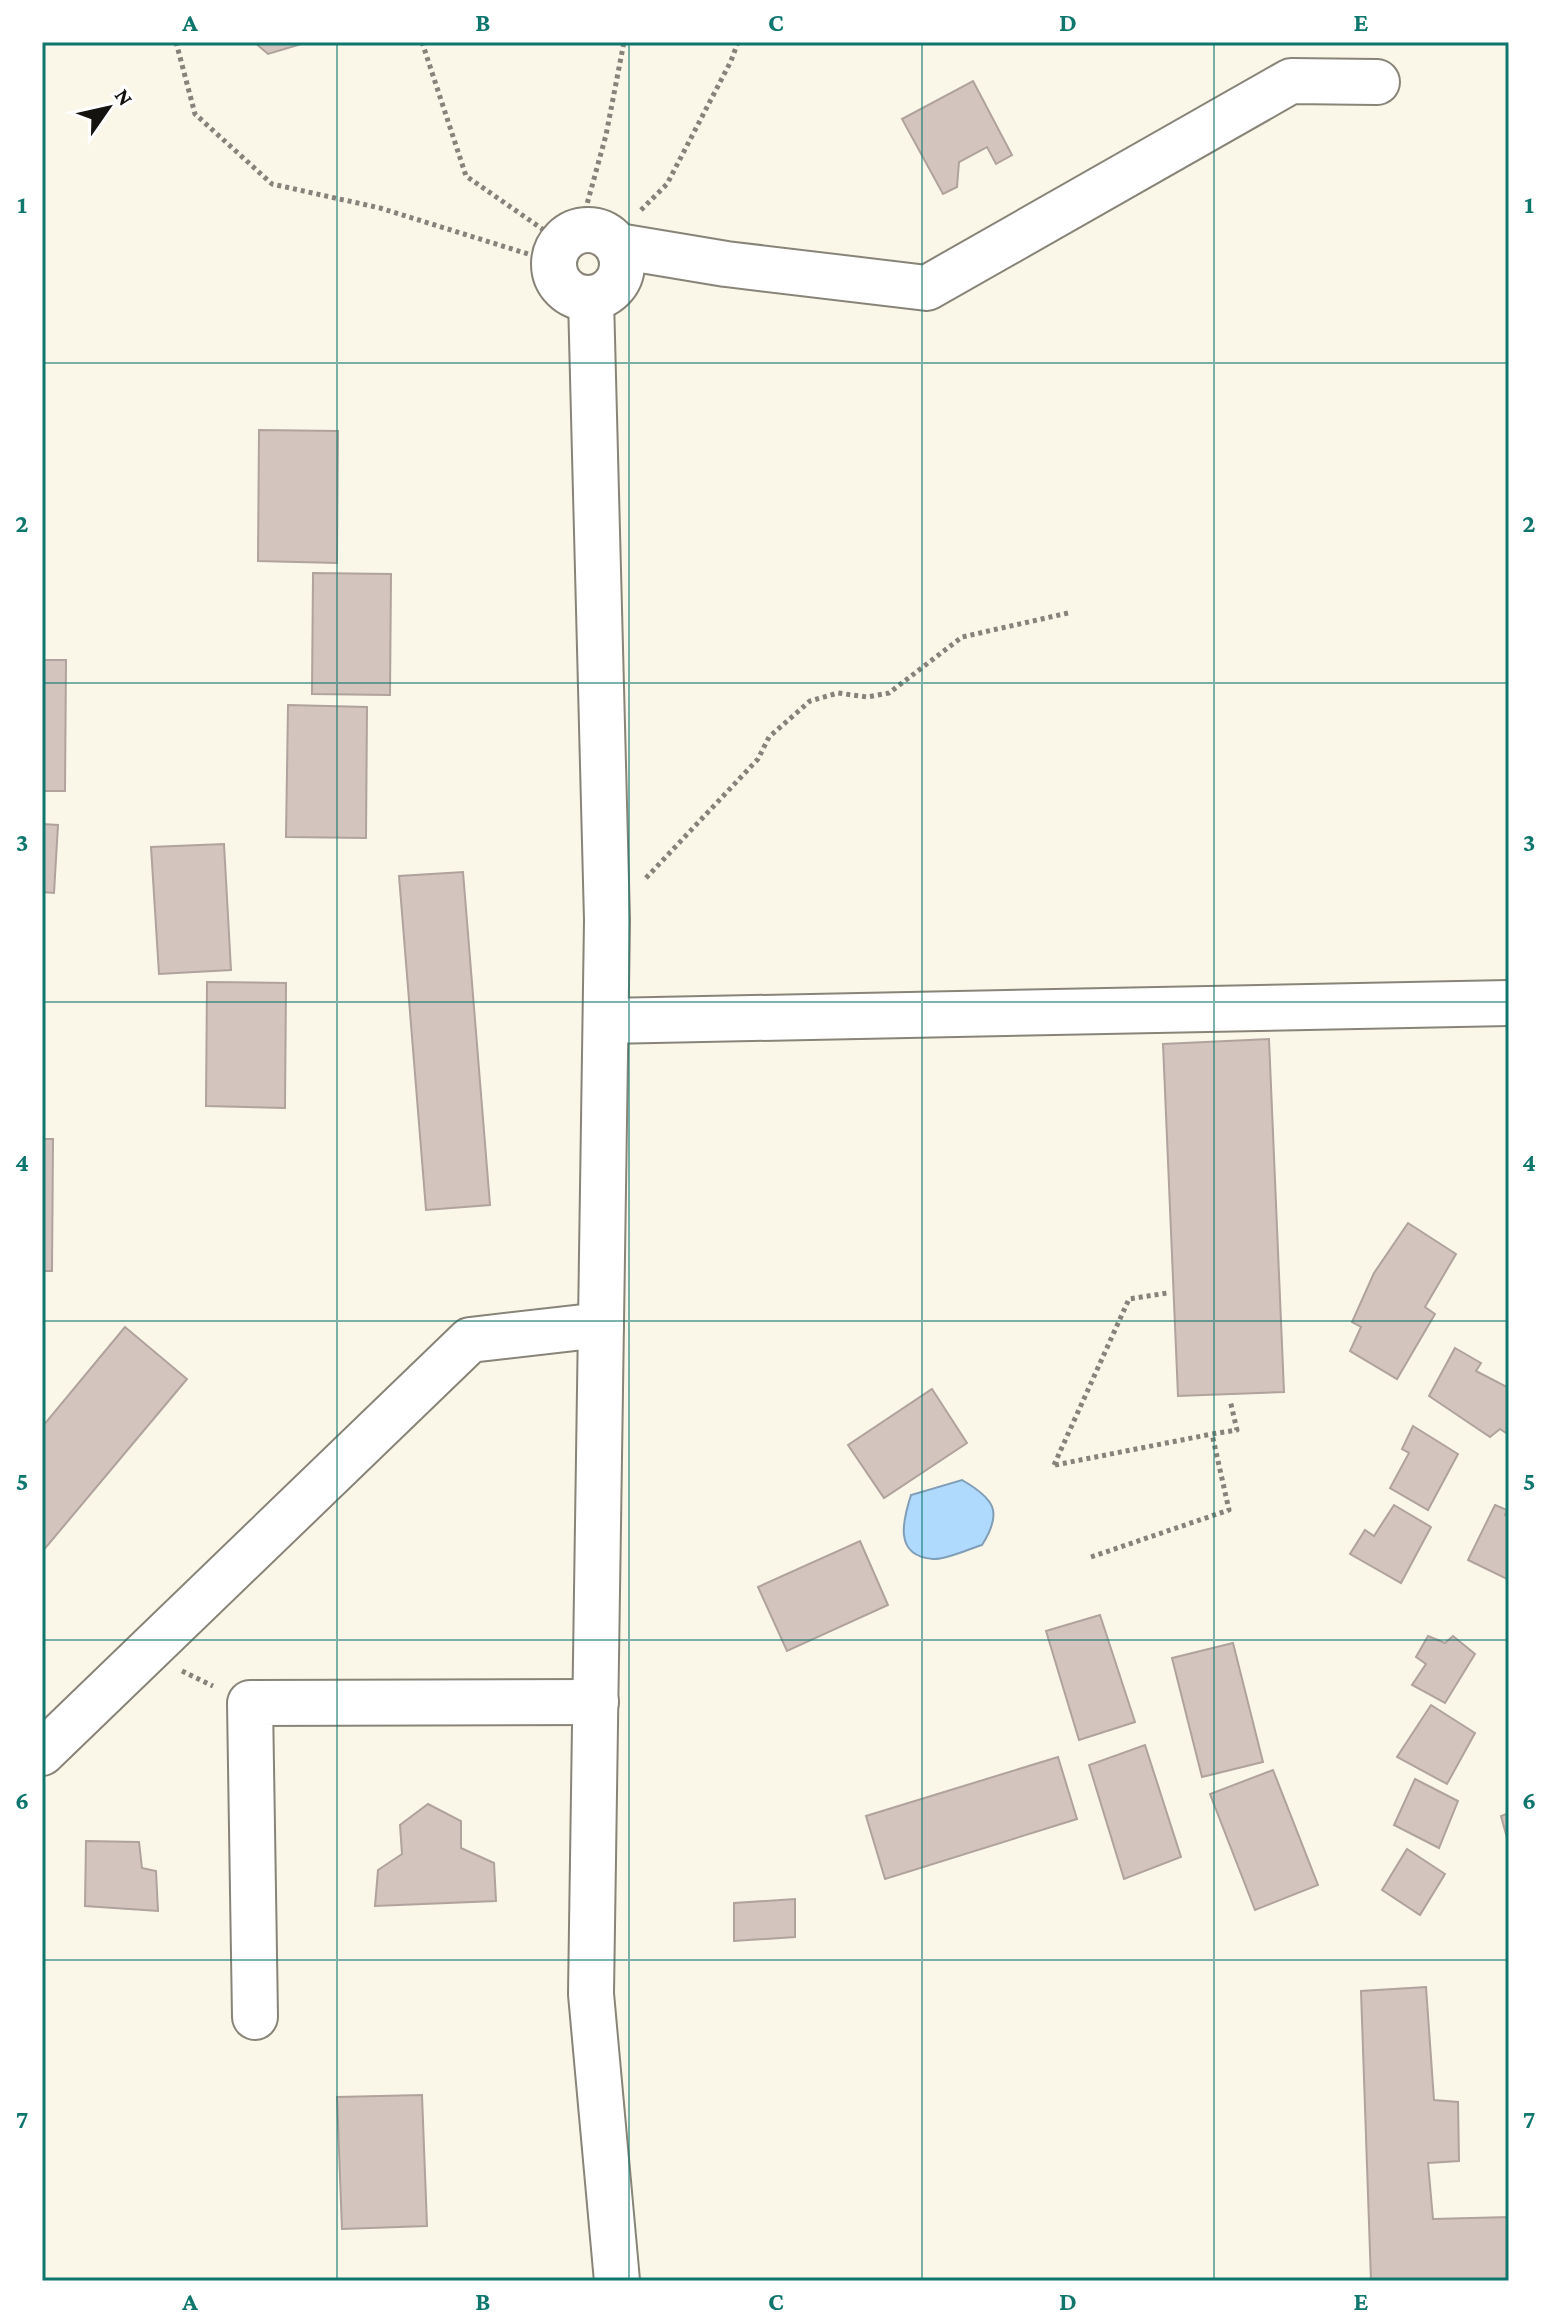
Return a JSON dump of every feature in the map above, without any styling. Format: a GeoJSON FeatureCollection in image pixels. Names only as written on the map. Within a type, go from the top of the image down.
{"type":"FeatureCollection","features":[{"type":"Feature","properties":{"kind":"street"},"geometry":{"type":"LineString","coordinates":[[585,244],[927,288],[1291,81],[1377,82]]}},
{"type":"Feature","properties":{"kind":"street"},"geometry":{"type":"LineString","coordinates":[[585,244],[623,268],[613,289],[591,299],[569,293],[560,285],[585,244]]}},
{"type":"Feature","properties":{"kind":"street"},"geometry":{"type":"LineString","coordinates":[[591,299],[607,920],[591,1994],[617,2281]]}},
{"type":"Feature","properties":{"kind":"street"},"geometry":{"type":"LineString","coordinates":[[606,1021],[1509,1003]]}},
{"type":"Feature","properties":{"kind":"street"},"geometry":{"type":"LineString","coordinates":[[42,1753],[470,1340],[601,1325]]}},
{"type":"Feature","properties":{"kind":"street"},"geometry":{"type":"LineString","coordinates":[[255,2017],[250,1703],[596,1702]]}},
{"type":"Feature","properties":{"kind":"path"},"geometry":{"type":"LineString","coordinates":[[176,42],[195,114],[272,184],[380,208],[585,244],[667,184],[738,42]]}},
{"type":"Feature","properties":{"kind":"path"},"geometry":{"type":"LineString","coordinates":[[422,42],[466,176],[585,244]]}},
{"type":"Feature","properties":{"kind":"path"},"geometry":{"type":"LineString","coordinates":[[585,244],[624,42]]}},
{"type":"Feature","properties":{"kind":"path"},"geometry":{"type":"LineString","coordinates":[[607,920],[758,759],[769,737],[810,701],[838,693],[867,697],[889,693],[962,637],[1068,613]]}},
{"type":"Feature","properties":{"kind":"path"},"geometry":{"type":"LineString","coordinates":[[1167,1293],[1129,1299],[1054,1465],[1237,1430],[1230,1400]]}},
{"type":"Feature","properties":{"kind":"path"},"geometry":{"type":"LineString","coordinates":[[1091,1557],[1229,1510],[1212,1434]]}},
{"type":"Feature","properties":{"kind":"path"},"geometry":{"type":"LineString","coordinates":[[145,1653],[250,1703]]}},
{"type":"Feature","properties":{"kind":"water"},"geometry":{"type":"Polygon","coordinates":[[[962,1480],[982,1494],[992,1507],[992,1524],[982,1545],[939,1559],[920,1556],[912,1551],[904,1535],[905,1515],[911,1495],[962,1480]]]}},
{"type":"Feature","properties":{"kind":"building"},"geometry":{"type":"Polygon","coordinates":[[[254,42],[308,42],[268,54],[254,42]]]}},
{"type":"Feature","properties":{"kind":"building"},"geometry":{"type":"Polygon","coordinates":[[[973,81],[1012,155],[996,164],[987,147],[959,162],[957,187],[943,194],[902,119],[973,81]]]}},
{"type":"Feature","properties":{"kind":"building"},"geometry":{"type":"Polygon","coordinates":[[[259,430],[338,431],[337,563],[258,561],[259,430]]]}},
{"type":"Feature","properties":{"kind":"building"},"geometry":{"type":"Polygon","coordinates":[[[313,573],[391,574],[390,695],[312,694],[313,573]]]}},
{"type":"Feature","properties":{"kind":"building"},"geometry":{"type":"Polygon","coordinates":[[[42,660],[66,660],[65,791],[42,791],[42,660]]]}},
{"type":"Feature","properties":{"kind":"building"},"geometry":{"type":"Polygon","coordinates":[[[288,705],[367,707],[366,838],[286,837],[288,705]]]}},
{"type":"Feature","properties":{"kind":"building"},"geometry":{"type":"Polygon","coordinates":[[[42,824],[58,825],[54,893],[42,892],[42,824]]]}},
{"type":"Feature","properties":{"kind":"building"},"geometry":{"type":"Polygon","coordinates":[[[224,844],[231,970],[159,974],[151,847],[224,844]]]}},
{"type":"Feature","properties":{"kind":"building"},"geometry":{"type":"Polygon","coordinates":[[[463,872],[490,1205],[426,1210],[399,876],[463,872]]]}},
{"type":"Feature","properties":{"kind":"building"},"geometry":{"type":"Polygon","coordinates":[[[207,982],[286,983],[285,1108],[206,1106],[207,982]]]}},
{"type":"Feature","properties":{"kind":"building"},"geometry":{"type":"Polygon","coordinates":[[[1269,1039],[1284,1392],[1178,1396],[1163,1044],[1269,1039]]]}},
{"type":"Feature","properties":{"kind":"building"},"geometry":{"type":"Polygon","coordinates":[[[42,1139],[53,1139],[52,1271],[42,1271],[42,1139]]]}},
{"type":"Feature","properties":{"kind":"building"},"geometry":{"type":"Polygon","coordinates":[[[1408,1223],[1456,1254],[1425,1307],[1435,1314],[1397,1379],[1350,1351],[1361,1327],[1352,1322],[1374,1273],[1408,1223]]]}},
{"type":"Feature","properties":{"kind":"building"},"geometry":{"type":"Polygon","coordinates":[[[125,1327],[187,1379],[42,1552],[42,1427],[125,1327]]]}},
{"type":"Feature","properties":{"kind":"building"},"geometry":{"type":"Polygon","coordinates":[[[1455,1348],[1481,1363],[1476,1371],[1509,1388],[1509,1435],[1500,1429],[1490,1437],[1429,1396],[1455,1348]]]}},
{"type":"Feature","properties":{"kind":"building"},"geometry":{"type":"Polygon","coordinates":[[[932,1389],[967,1443],[884,1498],[848,1445],[932,1389]]]}},
{"type":"Feature","properties":{"kind":"building"},"geometry":{"type":"Polygon","coordinates":[[[1413,1426],[1458,1454],[1428,1510],[1390,1488],[1409,1453],[1402,1449],[1413,1426]]]}},
{"type":"Feature","properties":{"kind":"building"},"geometry":{"type":"Polygon","coordinates":[[[1394,1505],[1431,1527],[1401,1583],[1350,1554],[1365,1530],[1374,1536],[1394,1505]]]}},
{"type":"Feature","properties":{"kind":"building"},"geometry":{"type":"Polygon","coordinates":[[[1495,1505],[1507,1510],[1505,1515],[1509,1516],[1509,1580],[1468,1560],[1495,1505]]]}},
{"type":"Feature","properties":{"kind":"building"},"geometry":{"type":"Polygon","coordinates":[[[860,1541],[888,1605],[787,1651],[758,1587],[860,1541]]]}},
{"type":"Feature","properties":{"kind":"building"},"geometry":{"type":"Polygon","coordinates":[[[1100,1615],[1135,1722],[1079,1740],[1046,1631],[1100,1615]]]}},
{"type":"Feature","properties":{"kind":"building"},"geometry":{"type":"Polygon","coordinates":[[[1428,1636],[1445,1643],[1453,1636],[1475,1654],[1445,1703],[1412,1685],[1426,1664],[1416,1657],[1428,1636]]]}},
{"type":"Feature","properties":{"kind":"building"},"geometry":{"type":"Polygon","coordinates":[[[1233,1643],[1263,1762],[1202,1777],[1172,1658],[1233,1643]]]}},
{"type":"Feature","properties":{"kind":"building"},"geometry":{"type":"Polygon","coordinates":[[[1431,1705],[1475,1733],[1447,1784],[1397,1757],[1431,1705]]]}},
{"type":"Feature","properties":{"kind":"building"},"geometry":{"type":"Polygon","coordinates":[[[1145,1745],[1181,1857],[1124,1879],[1089,1765],[1145,1745]]]}},
{"type":"Feature","properties":{"kind":"building"},"geometry":{"type":"Polygon","coordinates":[[[1058,1757],[1077,1819],[885,1879],[866,1816],[1058,1757]]]}},
{"type":"Feature","properties":{"kind":"building"},"geometry":{"type":"Polygon","coordinates":[[[1273,1770],[1318,1885],[1255,1910],[1210,1794],[1273,1770]]]}},
{"type":"Feature","properties":{"kind":"building"},"geometry":{"type":"Polygon","coordinates":[[[1415,1779],[1458,1801],[1439,1848],[1394,1825],[1415,1779]]]}},
{"type":"Feature","properties":{"kind":"building"},"geometry":{"type":"Polygon","coordinates":[[[428,1804],[461,1821],[461,1848],[494,1863],[496,1901],[375,1906],[378,1870],[402,1854],[400,1825],[428,1804]]]}},
{"type":"Feature","properties":{"kind":"building"},"geometry":{"type":"Polygon","coordinates":[[[1509,1813],[1509,1845],[1501,1816],[1509,1813]]]}},
{"type":"Feature","properties":{"kind":"building"},"geometry":{"type":"Polygon","coordinates":[[[86,1841],[139,1842],[142,1868],[156,1871],[158,1911],[85,1906],[86,1841]]]}},
{"type":"Feature","properties":{"kind":"building"},"geometry":{"type":"Polygon","coordinates":[[[1407,1849],[1445,1874],[1420,1915],[1382,1890],[1407,1849]]]}},
{"type":"Feature","properties":{"kind":"building"},"geometry":{"type":"Polygon","coordinates":[[[795,1899],[795,1937],[734,1941],[734,1903],[795,1899]]]}},
{"type":"Feature","properties":{"kind":"building"},"geometry":{"type":"Polygon","coordinates":[[[1426,1987],[1434,2100],[1458,2102],[1459,2161],[1428,2163],[1433,2219],[1509,2217],[1509,2281],[1371,2281],[1361,1991],[1426,1987]]]}},
{"type":"Feature","properties":{"kind":"building"},"geometry":{"type":"Polygon","coordinates":[[[422,2095],[427,2226],[342,2229],[337,2097],[422,2095]]]}}]}
